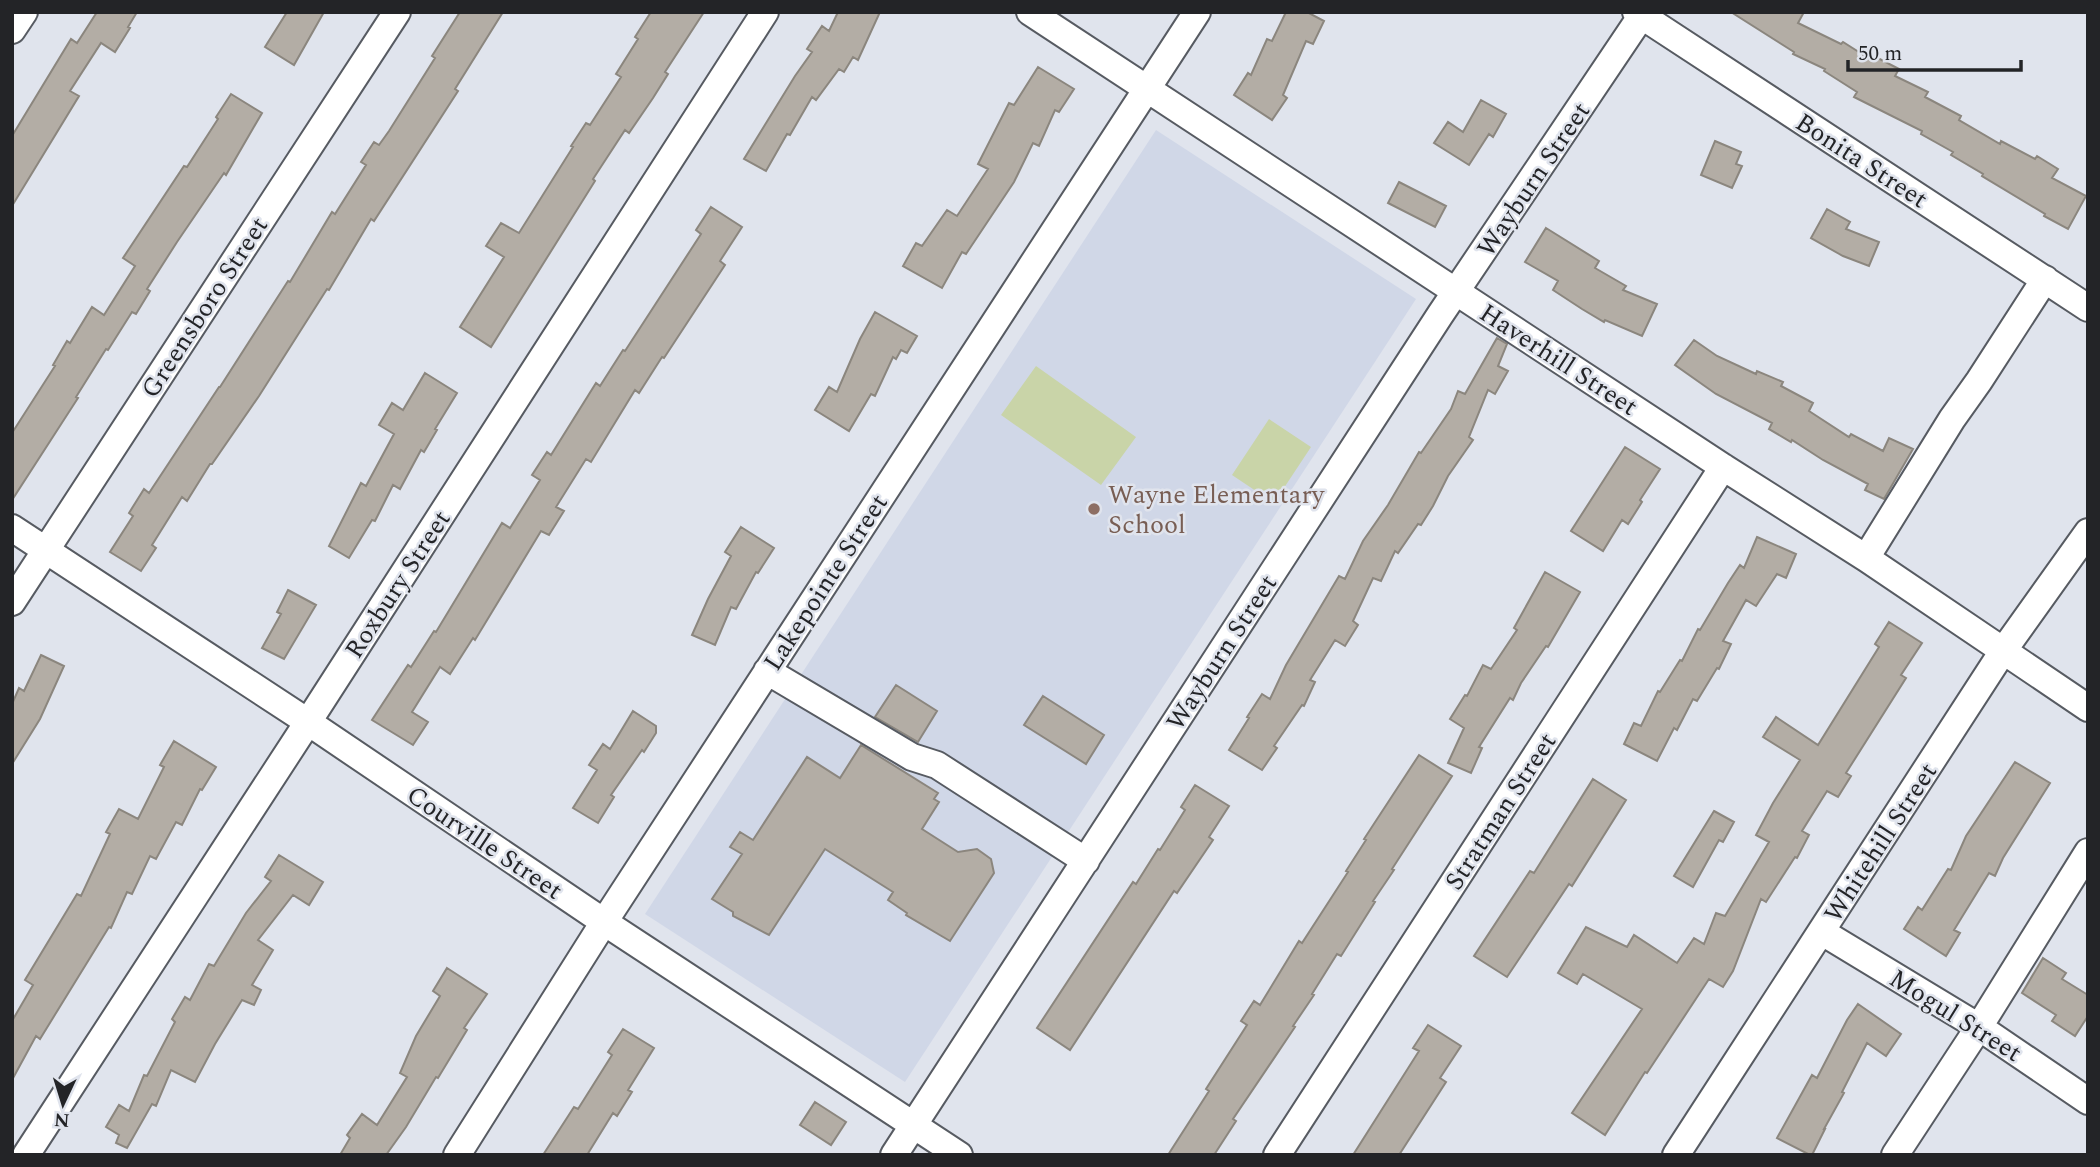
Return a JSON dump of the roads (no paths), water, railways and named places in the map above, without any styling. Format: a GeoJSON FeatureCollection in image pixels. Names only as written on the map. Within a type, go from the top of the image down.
{"type":"FeatureCollection","features":[{"type":"Feature","properties":{"kind":"street"},"geometry":{"type":"LineString","coordinates":[[12,30],[24,12]]}},
{"type":"Feature","properties":{"kind":"street","name":"Greensboro Street"},"geometry":{"type":"LineString","coordinates":[[12,602],[397,12]]}},
{"type":"Feature","properties":{"kind":"street","name":"Roxbury Street"},"geometry":{"type":"LineString","coordinates":[[25,1155],[308,722],[765,12]]}},
{"type":"Feature","properties":{"kind":"street","name":"Haverhill Street"},"geometry":{"type":"LineString","coordinates":[[1030,12],[1866,558],[2088,708]]}},
{"type":"Feature","properties":{"kind":"street","name":"Lakepointe Street"},"geometry":{"type":"LineString","coordinates":[[457,1155],[604,922],[1197,12]]}},
{"type":"Feature","properties":{"kind":"street","name":"Bonita Street"},"geometry":{"type":"LineString","coordinates":[[1641,13],[2088,308]]}},
{"type":"Feature","properties":{"kind":"street","name":"Wayburn Street"},"geometry":{"type":"LineString","coordinates":[[894,1155],[1641,13]]}},
{"type":"Feature","properties":{"kind":"street"},"geometry":{"type":"LineString","coordinates":[[1866,558],[1952,419],[2045,279]]}},
{"type":"Feature","properties":{"kind":"street","name":"Stratman Street"},"geometry":{"type":"LineString","coordinates":[[1277,1155],[1723,467]]}},
{"type":"Feature","properties":{"kind":"street","name":"Courville Street"},"geometry":{"type":"LineString","coordinates":[[12,528],[959,1155]]}},
{"type":"Feature","properties":{"kind":"street","name":"Whitehill Street"},"geometry":{"type":"LineString","coordinates":[[1676,1155],[2003,651],[2088,532]]}},
{"type":"Feature","properties":{"kind":"street"},"geometry":{"type":"LineString","coordinates":[[767,671],[912,757],[937,765],[1086,861]]}},
{"type":"Feature","properties":{"kind":"street"},"geometry":{"type":"LineString","coordinates":[[1895,1155],[2088,852]]}},
{"type":"Feature","properties":{"kind":"street","name":"Mogul Street"},"geometry":{"type":"LineString","coordinates":[[1822,932],[1979,1027],[2088,1101]]}},
{"type":"Feature","properties":{"kind":"street"},"geometry":{"type":"LineString","coordinates":[[12,1147],[25,1155]]}},
{"type":"Feature","properties":{"kind":"place","name":"Wayne Elementary School"},"geometry":{"type":"Point","coordinates":[1094,509]}}]}
